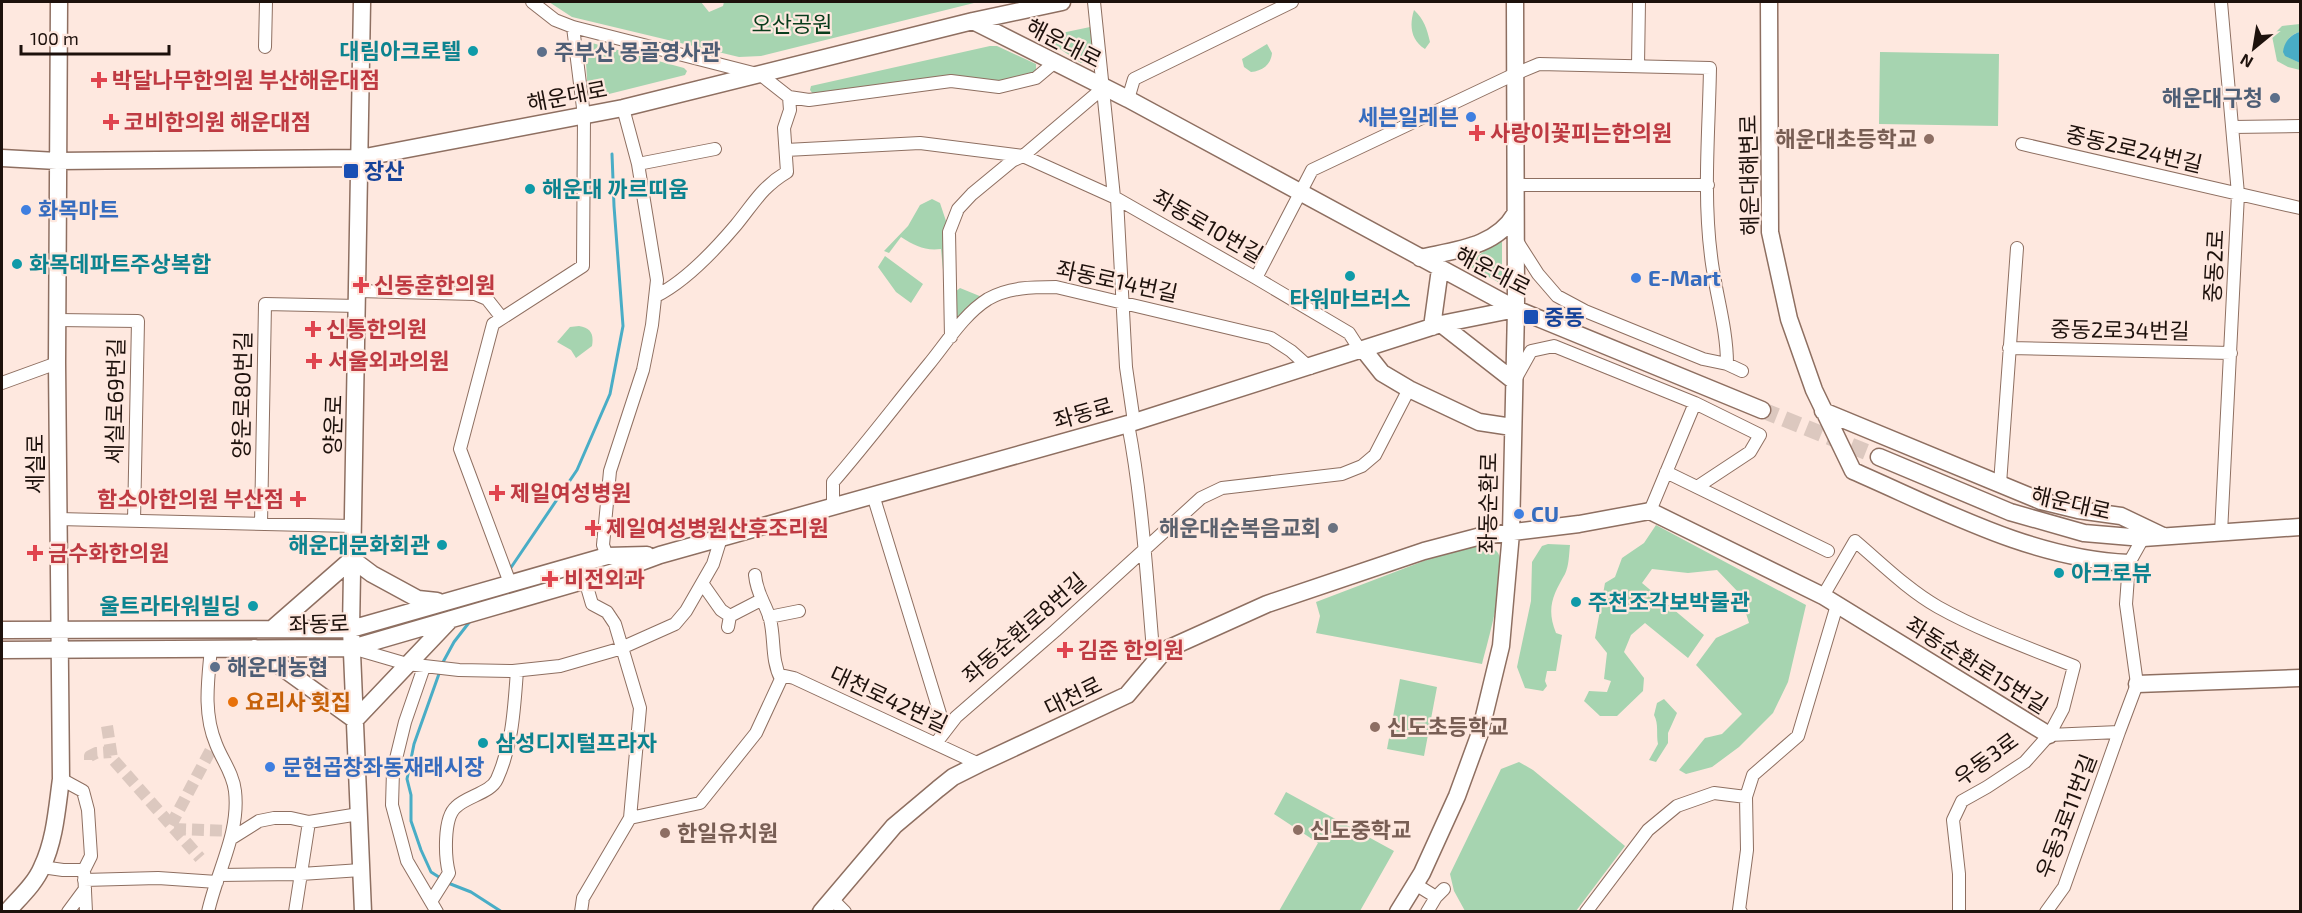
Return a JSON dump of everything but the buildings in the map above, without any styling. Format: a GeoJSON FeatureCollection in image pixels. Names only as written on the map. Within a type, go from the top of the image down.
{"type":"FeatureCollection","features":[{"type":"Feature","properties":{"kind":"main road","name":"세실로"},"geometry":{"type":"LineString","coordinates":[[7,912],[32,883],[42,867],[53,833],[61,779],[57,363],[59,2]]}},
{"type":"Feature","properties":{"kind":"main road","name":"양운로"},"geometry":{"type":"LineString","coordinates":[[362,2],[351,629],[363,912]]}},
{"type":"Feature","properties":{"kind":"main road"},"geometry":{"type":"LineString","coordinates":[[973,21],[1062,2]]}},
{"type":"Feature","properties":{"kind":"main road","name":"좌동순환로"},"geometry":{"type":"LineString","coordinates":[[1398,912],[1415,884],[1456,796],[1480,733],[1502,646],[1511,533],[1516,309],[1515,2]]}},
{"type":"Feature","properties":{"kind":"main road","name":"해운대해변로"},"geometry":{"type":"LineString","coordinates":[[1769,2],[1770,232],[1789,319],[1823,411],[1853,471],[2006,537],[2074,558],[2129,563]]}},
{"type":"Feature","properties":{"kind":"main road","name":"해운대로"},"geometry":{"type":"LineString","coordinates":[[2,158],[57,161],[360,158],[623,108],[973,21],[1128,99],[1516,309],[1762,410]]}},
{"type":"Feature","properties":{"kind":"main road"},"geometry":{"type":"LineString","coordinates":[[1420,258],[1490,240],[1507,228],[1515,214]]}},
{"type":"Feature","properties":{"kind":"main road"},"geometry":{"type":"LineString","coordinates":[[1440,269],[1437,326],[1514,381]]}},
{"type":"Feature","properties":{"kind":"main road","name":"좌동로"},"geometry":{"type":"LineString","coordinates":[[2,630],[351,629],[449,610],[514,601],[614,572],[660,555],[1131,423],[1437,326],[1516,309]]}},
{"type":"Feature","properties":{"kind":"main road"},"geometry":{"type":"LineString","coordinates":[[1361,350],[1382,373],[1409,388],[1479,422],[1512,427]]}},
{"type":"Feature","properties":{"kind":"main road"},"geometry":{"type":"LineString","coordinates":[[1823,411],[2041,501],[2078,510],[2121,516],[2167,538]]}},
{"type":"Feature","properties":{"kind":"main road","name":"해운대로"},"geometry":{"type":"LineString","coordinates":[[1880,457],[2010,512],[2084,534],[2167,538],[2301,527]]}},
{"type":"Feature","properties":{"kind":"main road"},"geometry":{"type":"LineString","coordinates":[[1511,533],[1650,511]]}},
{"type":"Feature","properties":{"kind":"main road","name":"좌동순환로15번길"},"geometry":{"type":"LineString","coordinates":[[1650,511],[1830,601],[2049,735]]}},
{"type":"Feature","properties":{"kind":"main road","name":"대천로"},"geometry":{"type":"LineString","coordinates":[[827,905],[908,812],[953,777],[1127,695],[1165,650],[1267,604],[1424,551],[1481,536],[1511,533]]}},
{"type":"Feature","properties":{"kind":"main road","name":"좌동로"},"geometry":{"type":"LineString","coordinates":[[2,650],[352,648],[517,582],[607,556],[660,555]]}},
{"type":"Feature","properties":{"kind":"main road"},"geometry":{"type":"LineString","coordinates":[[255,648],[355,720],[416,665],[449,610],[418,599],[372,574],[352,559],[272,629]]}},
{"type":"Feature","properties":{"kind":"main road"},"geometry":{"type":"LineString","coordinates":[[2137,684],[2301,678]]}},
{"type":"Feature","properties":{"kind":"street"},"geometry":{"type":"LineString","coordinates":[[265,47],[266,2]]}},
{"type":"Feature","properties":{"kind":"street"},"geometry":{"type":"LineString","coordinates":[[532,2],[555,20],[573,27],[761,75],[789,98],[808,100],[951,81],[999,87],[1036,78],[1055,62]]}},
{"type":"Feature","properties":{"kind":"street"},"geometry":{"type":"LineString","coordinates":[[1094,2],[1116,198],[1126,368],[1154,662]]}},
{"type":"Feature","properties":{"kind":"street"},"geometry":{"type":"LineString","coordinates":[[1128,99],[1134,79],[1292,2]]}},
{"type":"Feature","properties":{"kind":"street"},"geometry":{"type":"LineString","coordinates":[[1638,65],[1639,2]]}},
{"type":"Feature","properties":{"kind":"street","name":"중동2로"},"geometry":{"type":"LineString","coordinates":[[2221,2],[2238,194],[2222,533]]}},
{"type":"Feature","properties":{"kind":"street"},"geometry":{"type":"LineString","coordinates":[[517,582],[500,555],[460,449],[493,324],[583,266],[585,116],[573,27]]}},
{"type":"Feature","properties":{"kind":"street"},"geometry":{"type":"LineString","coordinates":[[1256,278],[1312,170],[1515,74],[1539,64],[1710,68],[1708,185],[1711,256],[1727,344],[1727,364]]}},
{"type":"Feature","properties":{"kind":"street"},"geometry":{"type":"LineString","coordinates":[[951,337],[949,232],[958,209],[1012,161],[1023,156],[1103,88]]}},
{"type":"Feature","properties":{"kind":"street"},"geometry":{"type":"LineString","coordinates":[[656,296],[666,291],[696,266],[735,226],[770,182],[787,172],[784,128],[790,110],[789,98]]}},
{"type":"Feature","properties":{"kind":"street"},"geometry":{"type":"LineString","coordinates":[[607,556],[603,545],[610,471],[643,370],[656,296],[655,264],[638,164],[623,108]]}},
{"type":"Feature","properties":{"kind":"street"},"geometry":{"type":"LineString","coordinates":[[2232,126],[2301,126]]}},
{"type":"Feature","properties":{"kind":"street","name":"좌동로10번길"},"geometry":{"type":"LineString","coordinates":[[786,150],[920,143],[1023,156],[1116,198],[1256,278],[1349,333],[1361,350]]}},
{"type":"Feature","properties":{"kind":"street","name":"중동2로24번길"},"geometry":{"type":"LineString","coordinates":[[2022,144],[2301,208]]}},
{"type":"Feature","properties":{"kind":"street"},"geometry":{"type":"LineString","coordinates":[[638,164],[715,149]]}},
{"type":"Feature","properties":{"kind":"street"},"geometry":{"type":"LineString","coordinates":[[1515,185],[1708,185]]}},
{"type":"Feature","properties":{"kind":"street"},"geometry":{"type":"LineString","coordinates":[[1515,238],[1538,274],[1557,296],[1585,311],[1703,359],[1727,364],[1742,371]]}},
{"type":"Feature","properties":{"kind":"street"},"geometry":{"type":"LineString","coordinates":[[2000,484],[2017,248]]}},
{"type":"Feature","properties":{"kind":"street","name":"좌동로14번길"},"geometry":{"type":"LineString","coordinates":[[834,506],[833,483],[951,337],[968,317],[989,299],[1008,291],[1030,286],[1056,287],[1271,338],[1292,351],[1310,368]]}},
{"type":"Feature","properties":{"kind":"street"},"geometry":{"type":"LineString","coordinates":[[358,299],[475,294],[488,298],[502,318]]}},
{"type":"Feature","properties":{"kind":"street","name":"양운로80번길"},"geometry":{"type":"LineString","coordinates":[[261,524],[265,304],[358,299]]}},
{"type":"Feature","properties":{"kind":"street","name":"세실로69번길"},"geometry":{"type":"LineString","coordinates":[[57,320],[138,321],[134,521]]}},
{"type":"Feature","properties":{"kind":"street"},"geometry":{"type":"LineString","coordinates":[[1514,381],[1531,351],[1554,346],[1695,404],[1760,435],[1750,452],[1697,487]]}},
{"type":"Feature","properties":{"kind":"street","name":"중동2로34번길"},"geometry":{"type":"LineString","coordinates":[[2009,348],[2231,353]]}},
{"type":"Feature","properties":{"kind":"street"},"geometry":{"type":"LineString","coordinates":[[2,383],[57,363]]}},
{"type":"Feature","properties":{"kind":"street","name":"좌동순환로8번길"},"geometry":{"type":"LineString","coordinates":[[936,743],[956,717],[1055,631],[1201,498],[1222,488],[1342,474],[1362,466],[1375,455],[1409,388]]}},
{"type":"Feature","properties":{"kind":"street"},"geometry":{"type":"LineString","coordinates":[[1650,511],[1695,404]]}},
{"type":"Feature","properties":{"kind":"street"},"geometry":{"type":"LineString","coordinates":[[1666,472],[1828,551]]}},
{"type":"Feature","properties":{"kind":"street"},"geometry":{"type":"LineString","coordinates":[[873,495],[945,730]]}},
{"type":"Feature","properties":{"kind":"street"},"geometry":{"type":"LineString","coordinates":[[58,519],[352,526]]}},
{"type":"Feature","properties":{"kind":"street"},"geometry":{"type":"LineString","coordinates":[[352,648],[416,665],[459,670],[517,671],[560,666],[622,648],[675,624],[686,611],[713,564],[721,538]]}},
{"type":"Feature","properties":{"kind":"street"},"geometry":{"type":"LineString","coordinates":[[2119,732],[2137,684],[2126,604],[2129,563],[2143,538]]}},
{"type":"Feature","properties":{"kind":"street","name":"좌동순환로15번길"},"geometry":{"type":"LineString","coordinates":[[1830,601],[1855,541],[1937,606],[1989,632],[2074,666],[2063,709],[2049,735]]}},
{"type":"Feature","properties":{"kind":"street"},"geometry":{"type":"LineString","coordinates":[[630,818],[700,803],[756,733],[781,679],[775,668],[769,617],[757,591],[755,575]]}},
{"type":"Feature","properties":{"kind":"street"},"geometry":{"type":"LineString","coordinates":[[581,912],[583,898],[630,818],[640,708],[611,618],[607,612],[592,604],[585,580]]}},
{"type":"Feature","properties":{"kind":"street"},"geometry":{"type":"LineString","coordinates":[[702,583],[729,622],[761,600]]}},
{"type":"Feature","properties":{"kind":"street"},"geometry":{"type":"LineString","coordinates":[[1741,912],[1739,910],[1747,850],[1746,797],[1753,776],[1798,736],[1830,601]]}},
{"type":"Feature","properties":{"kind":"street"},"geometry":{"type":"LineString","coordinates":[[769,617],[799,611]]}},
{"type":"Feature","properties":{"kind":"street"},"geometry":{"type":"LineString","coordinates":[[208,912],[232,838],[235,790],[227,764],[216,744],[207,713],[211,648]]}},
{"type":"Feature","properties":{"kind":"street"},"geometry":{"type":"LineString","coordinates":[[416,665],[393,771],[392,805],[407,861],[435,906]]}},
{"type":"Feature","properties":{"kind":"street"},"geometry":{"type":"LineString","coordinates":[[435,906],[449,873],[445,860],[447,829],[451,815],[455,807],[496,782],[512,735],[517,671]]}},
{"type":"Feature","properties":{"kind":"street","name":"대천로42번길"},"geometry":{"type":"LineString","coordinates":[[781,679],[785,676],[794,678],[979,764]]}},
{"type":"Feature","properties":{"kind":"street","name":"우동3로"},"geometry":{"type":"LineString","coordinates":[[1959,912],[1959,874],[1953,820],[1962,801],[2025,762],[2049,735],[2119,732]]}},
{"type":"Feature","properties":{"kind":"street","name":"우동3로11번길"},"geometry":{"type":"LineString","coordinates":[[2046,912],[2064,887],[2119,732]]}},
{"type":"Feature","properties":{"kind":"street"},"geometry":{"type":"LineString","coordinates":[[61,779],[83,791],[88,810],[91,856],[84,880],[68,912]]}},
{"type":"Feature","properties":{"kind":"street"},"geometry":{"type":"LineString","coordinates":[[1586,912],[1648,830],[1677,806],[1714,793],[1746,797]]}},
{"type":"Feature","properties":{"kind":"street"},"geometry":{"type":"LineString","coordinates":[[232,838],[259,821],[291,818],[309,822],[359,814]]}},
{"type":"Feature","properties":{"kind":"street"},"geometry":{"type":"LineString","coordinates":[[295,912],[309,822]]}},
{"type":"Feature","properties":{"kind":"street"},"geometry":{"type":"LineString","coordinates":[[42,867],[63,870],[84,880],[218,878],[361,870]]}},
{"type":"Feature","properties":{"kind":"street"},"geometry":{"type":"LineString","coordinates":[[84,880],[86,912]]}},
{"type":"Feature","properties":{"kind":"street"},"geometry":{"type":"LineString","coordinates":[[1415,884],[1440,893],[1426,912]]}},
{"type":"Feature","properties":{"kind":"street"},"geometry":{"type":"LineString","coordinates":[[827,905],[845,912]]}},
{"type":"Feature","properties":{"kind":"green space","name":"오산공원"},"geometry":{"type":"Polygon","coordinates":[[[549,2],[701,2],[709,12],[723,6],[724,2],[978,2],[761,56],[739,57],[572,17],[549,2]]]}},
{"type":"Feature","properties":{"kind":"green space"},"geometry":{"type":"Polygon","coordinates":[[[1414,10],[1423,21],[1428,33],[1430,42],[1425,49],[1412,32],[1414,10]]]}},
{"type":"Feature","properties":{"kind":"green space"},"geometry":{"type":"Polygon","coordinates":[[[2300,24],[2300,32],[2287,41],[2285,48],[2286,56],[2300,63],[2300,70],[2277,61],[2272,36],[2282,26],[2300,24]]]}},
{"type":"Feature","properties":{"kind":"green space"},"geometry":{"type":"Polygon","coordinates":[[[1090,27],[1094,31],[1096,60],[1081,63],[1051,43],[1049,38],[1052,35],[1090,27]]]}},
{"type":"Feature","properties":{"kind":"green space"},"geometry":{"type":"Polygon","coordinates":[[[592,43],[684,68],[687,71],[685,75],[593,98],[588,94],[585,47],[592,43]]]}},
{"type":"Feature","properties":{"kind":"green space"},"geometry":{"type":"Polygon","coordinates":[[[1267,44],[1272,53],[1265,67],[1251,72],[1244,67],[1242,59],[1267,44]]]}},
{"type":"Feature","properties":{"kind":"green space"},"geometry":{"type":"Polygon","coordinates":[[[997,46],[1036,64],[1036,71],[1027,76],[999,83],[951,75],[813,94],[810,90],[811,86],[997,46]]]}},
{"type":"Feature","properties":{"kind":"green space"},"geometry":{"type":"Polygon","coordinates":[[[1880,52],[1999,54],[1998,126],[1879,124],[1880,52]]]}},
{"type":"Feature","properties":{"kind":"green space"},"geometry":{"type":"Polygon","coordinates":[[[932,199],[940,203],[948,227],[946,269],[943,270],[941,249],[920,247],[901,237],[889,253],[884,251],[908,226],[920,205],[932,199]]]}},
{"type":"Feature","properties":{"kind":"green space"},"geometry":{"type":"Polygon","coordinates":[[[1502,241],[1502,281],[1498,282],[1465,264],[1465,260],[1479,255],[1502,241]]]}},
{"type":"Feature","properties":{"kind":"green space"},"geometry":{"type":"Polygon","coordinates":[[[885,256],[923,284],[911,303],[896,292],[878,267],[885,256]]]}},
{"type":"Feature","properties":{"kind":"green space"},"geometry":{"type":"Polygon","coordinates":[[[960,288],[982,297],[960,317],[957,316],[955,292],[960,288]]]}},
{"type":"Feature","properties":{"kind":"green space"},"geometry":{"type":"Polygon","coordinates":[[[579,326],[589,330],[593,342],[592,346],[576,358],[571,350],[557,342],[570,327],[579,326]]]}},
{"type":"Feature","properties":{"kind":"green space"},"geometry":{"type":"Polygon","coordinates":[[[1656,525],[1806,605],[1788,682],[1773,713],[1739,747],[1712,767],[1686,774],[1679,770],[1705,738],[1722,734],[1742,714],[1696,665],[1716,638],[1749,623],[1740,594],[1717,570],[1688,573],[1652,569],[1642,583],[1704,635],[1688,658],[1645,623],[1631,635],[1624,652],[1644,678],[1643,691],[1617,716],[1600,716],[1584,701],[1589,691],[1607,692],[1611,681],[1604,679],[1607,653],[1595,638],[1605,583],[1615,577],[1622,558],[1644,543],[1656,525]]]}},
{"type":"Feature","properties":{"kind":"green space"},"geometry":{"type":"Polygon","coordinates":[[[1570,545],[1566,571],[1554,595],[1551,609],[1556,633],[1562,635],[1556,671],[1547,671],[1545,681],[1547,686],[1543,691],[1525,688],[1517,667],[1531,601],[1532,562],[1542,546],[1570,545]]]}},
{"type":"Feature","properties":{"kind":"green space"},"geometry":{"type":"Polygon","coordinates":[[[1477,546],[1494,549],[1501,562],[1496,607],[1482,664],[1316,633],[1320,616],[1316,602],[1450,551],[1477,546]]]}},
{"type":"Feature","properties":{"kind":"green space"},"geometry":{"type":"Polygon","coordinates":[[[1400,679],[1437,687],[1424,756],[1387,749],[1400,679]]]}},
{"type":"Feature","properties":{"kind":"green space"},"geometry":{"type":"Polygon","coordinates":[[[1664,699],[1677,713],[1668,733],[1668,743],[1656,762],[1649,760],[1658,744],[1654,715],[1657,703],[1664,699]]]}},
{"type":"Feature","properties":{"kind":"green space"},"geometry":{"type":"Polygon","coordinates":[[[1519,762],[1533,770],[1625,846],[1576,911],[1465,911],[1454,891],[1450,874],[1501,769],[1519,762]]]}},
{"type":"Feature","properties":{"kind":"green space"},"geometry":{"type":"Polygon","coordinates":[[[1286,792],[1394,851],[1360,911],[1279,911],[1318,843],[1274,814],[1286,792]]]}},
{"type":"Feature","properties":{"kind":"water"},"geometry":{"type":"Polygon","coordinates":[[[2300,32],[2300,63],[2285,56],[2283,52],[2288,39],[2300,32]]]}},
{"type":"Feature","properties":{"kind":"waterway"},"geometry":{"type":"LineString","coordinates":[[510,569],[577,470],[610,394],[623,326],[612,154]]}},
{"type":"Feature","properties":{"kind":"waterway"},"geometry":{"type":"LineString","coordinates":[[442,664],[454,642],[471,620]]}},
{"type":"Feature","properties":{"kind":"waterway"},"geometry":{"type":"LineString","coordinates":[[440,671],[414,744],[407,779],[411,795],[411,821],[421,850],[431,872],[442,879]]}},
{"type":"Feature","properties":{"kind":"waterway"},"geometry":{"type":"LineString","coordinates":[[448,883],[471,892],[502,912]]}},
{"type":"Feature","properties":{"kind":"tunnel"},"geometry":{"type":"LineString","coordinates":[[1762,410],[1879,457]]}},
{"type":"Feature","properties":{"kind":"tunnel"},"geometry":{"type":"LineString","coordinates":[[107,726],[112,758],[200,858]]}},
{"type":"Feature","properties":{"kind":"tunnel"},"geometry":{"type":"LineString","coordinates":[[171,825],[215,742]]}},
{"type":"Feature","properties":{"kind":"tunnel"},"geometry":{"type":"LineString","coordinates":[[90,760],[90,756],[96,753],[111,752]]}},
{"type":"Feature","properties":{"kind":"tunnel"},"geometry":{"type":"LineString","coordinates":[[174,829],[233,831]]}},
{"type":"Feature","properties":{"kind":"place","name":"대림아크로텔"},"geometry":{"type":"Point","coordinates":[473,51]}},
{"type":"Feature","properties":{"kind":"place","name":"주부산 몽골영사관"},"geometry":{"type":"Point","coordinates":[542,52]}},
{"type":"Feature","properties":{"kind":"place","name":"박달나무한의원 부산해운대점"},"geometry":{"type":"Point","coordinates":[99,80]}},
{"type":"Feature","properties":{"kind":"place","name":"해운대구청"},"geometry":{"type":"Point","coordinates":[2275,98]}},
{"type":"Feature","properties":{"kind":"place","name":"세븐일레븐"},"geometry":{"type":"Point","coordinates":[1471,117]}},
{"type":"Feature","properties":{"kind":"place","name":"코비한의원 해운대점"},"geometry":{"type":"Point","coordinates":[111,122]}},
{"type":"Feature","properties":{"kind":"place","name":"사랑이꽃피는한의원"},"geometry":{"type":"Point","coordinates":[1477,133]}},
{"type":"Feature","properties":{"kind":"place","name":"해운대초등학교"},"geometry":{"type":"Point","coordinates":[1929,139]}},
{"type":"Feature","properties":{"kind":"place","name":"장산"},"geometry":{"type":"Point","coordinates":[351,171]}},
{"type":"Feature","properties":{"kind":"place","name":"해운대 까르띠움"},"geometry":{"type":"Point","coordinates":[530,189]}},
{"type":"Feature","properties":{"kind":"place","name":"화목마트"},"geometry":{"type":"Point","coordinates":[26,210]}},
{"type":"Feature","properties":{"kind":"place","name":"화목데파트주상복합"},"geometry":{"type":"Point","coordinates":[17,264]}},
{"type":"Feature","properties":{"kind":"place","name":"타워마브러스"},"geometry":{"type":"Point","coordinates":[1350,276]}},
{"type":"Feature","properties":{"kind":"place","name":"E-Mart"},"geometry":{"type":"Point","coordinates":[1636,278]}},
{"type":"Feature","properties":{"kind":"place","name":"신동훈한의원"},"geometry":{"type":"Point","coordinates":[361,285]}},
{"type":"Feature","properties":{"kind":"place","name":"중동"},"geometry":{"type":"Point","coordinates":[1531,317]}},
{"type":"Feature","properties":{"kind":"place","name":"신통한의원"},"geometry":{"type":"Point","coordinates":[313,329]}},
{"type":"Feature","properties":{"kind":"place","name":"서울외과의원"},"geometry":{"type":"Point","coordinates":[314,361]}},
{"type":"Feature","properties":{"kind":"place","name":"제일여성병원"},"geometry":{"type":"Point","coordinates":[497,493]}},
{"type":"Feature","properties":{"kind":"place","name":"함소아한의원 부산점"},"geometry":{"type":"Point","coordinates":[298,499]}},
{"type":"Feature","properties":{"kind":"place","name":"CU"},"geometry":{"type":"Point","coordinates":[1519,514]}},
{"type":"Feature","properties":{"kind":"place","name":"제일여성병원산후조리원"},"geometry":{"type":"Point","coordinates":[593,528]}},
{"type":"Feature","properties":{"kind":"place","name":"해운대순복음교회"},"geometry":{"type":"Point","coordinates":[1333,528]}},
{"type":"Feature","properties":{"kind":"place","name":"해운대문화회관"},"geometry":{"type":"Point","coordinates":[442,545]}},
{"type":"Feature","properties":{"kind":"place","name":"금수화한의원"},"geometry":{"type":"Point","coordinates":[35,553]}},
{"type":"Feature","properties":{"kind":"place","name":"아크로뷰"},"geometry":{"type":"Point","coordinates":[2059,573]}},
{"type":"Feature","properties":{"kind":"place","name":"비전외과"},"geometry":{"type":"Point","coordinates":[550,579]}},
{"type":"Feature","properties":{"kind":"place","name":"주천조각보박물관"},"geometry":{"type":"Point","coordinates":[1576,602]}},
{"type":"Feature","properties":{"kind":"place","name":"울트라타워빌딩"},"geometry":{"type":"Point","coordinates":[253,606]}},
{"type":"Feature","properties":{"kind":"place","name":"김준 한의원"},"geometry":{"type":"Point","coordinates":[1065,650]}},
{"type":"Feature","properties":{"kind":"place","name":"해운대농협"},"geometry":{"type":"Point","coordinates":[215,667]}},
{"type":"Feature","properties":{"kind":"place","name":"요리사 횟집"},"geometry":{"type":"Point","coordinates":[233,702]}},
{"type":"Feature","properties":{"kind":"place","name":"신도초등학교"},"geometry":{"type":"Point","coordinates":[1375,727]}},
{"type":"Feature","properties":{"kind":"place","name":"삼성디지털프라자"},"geometry":{"type":"Point","coordinates":[483,743]}},
{"type":"Feature","properties":{"kind":"place","name":"문현곱창좌동재래시장"},"geometry":{"type":"Point","coordinates":[270,767]}},
{"type":"Feature","properties":{"kind":"place","name":"신도중학교"},"geometry":{"type":"Point","coordinates":[1298,830]}},
{"type":"Feature","properties":{"kind":"place","name":"한일유치원"},"geometry":{"type":"Point","coordinates":[665,833]}}]}
